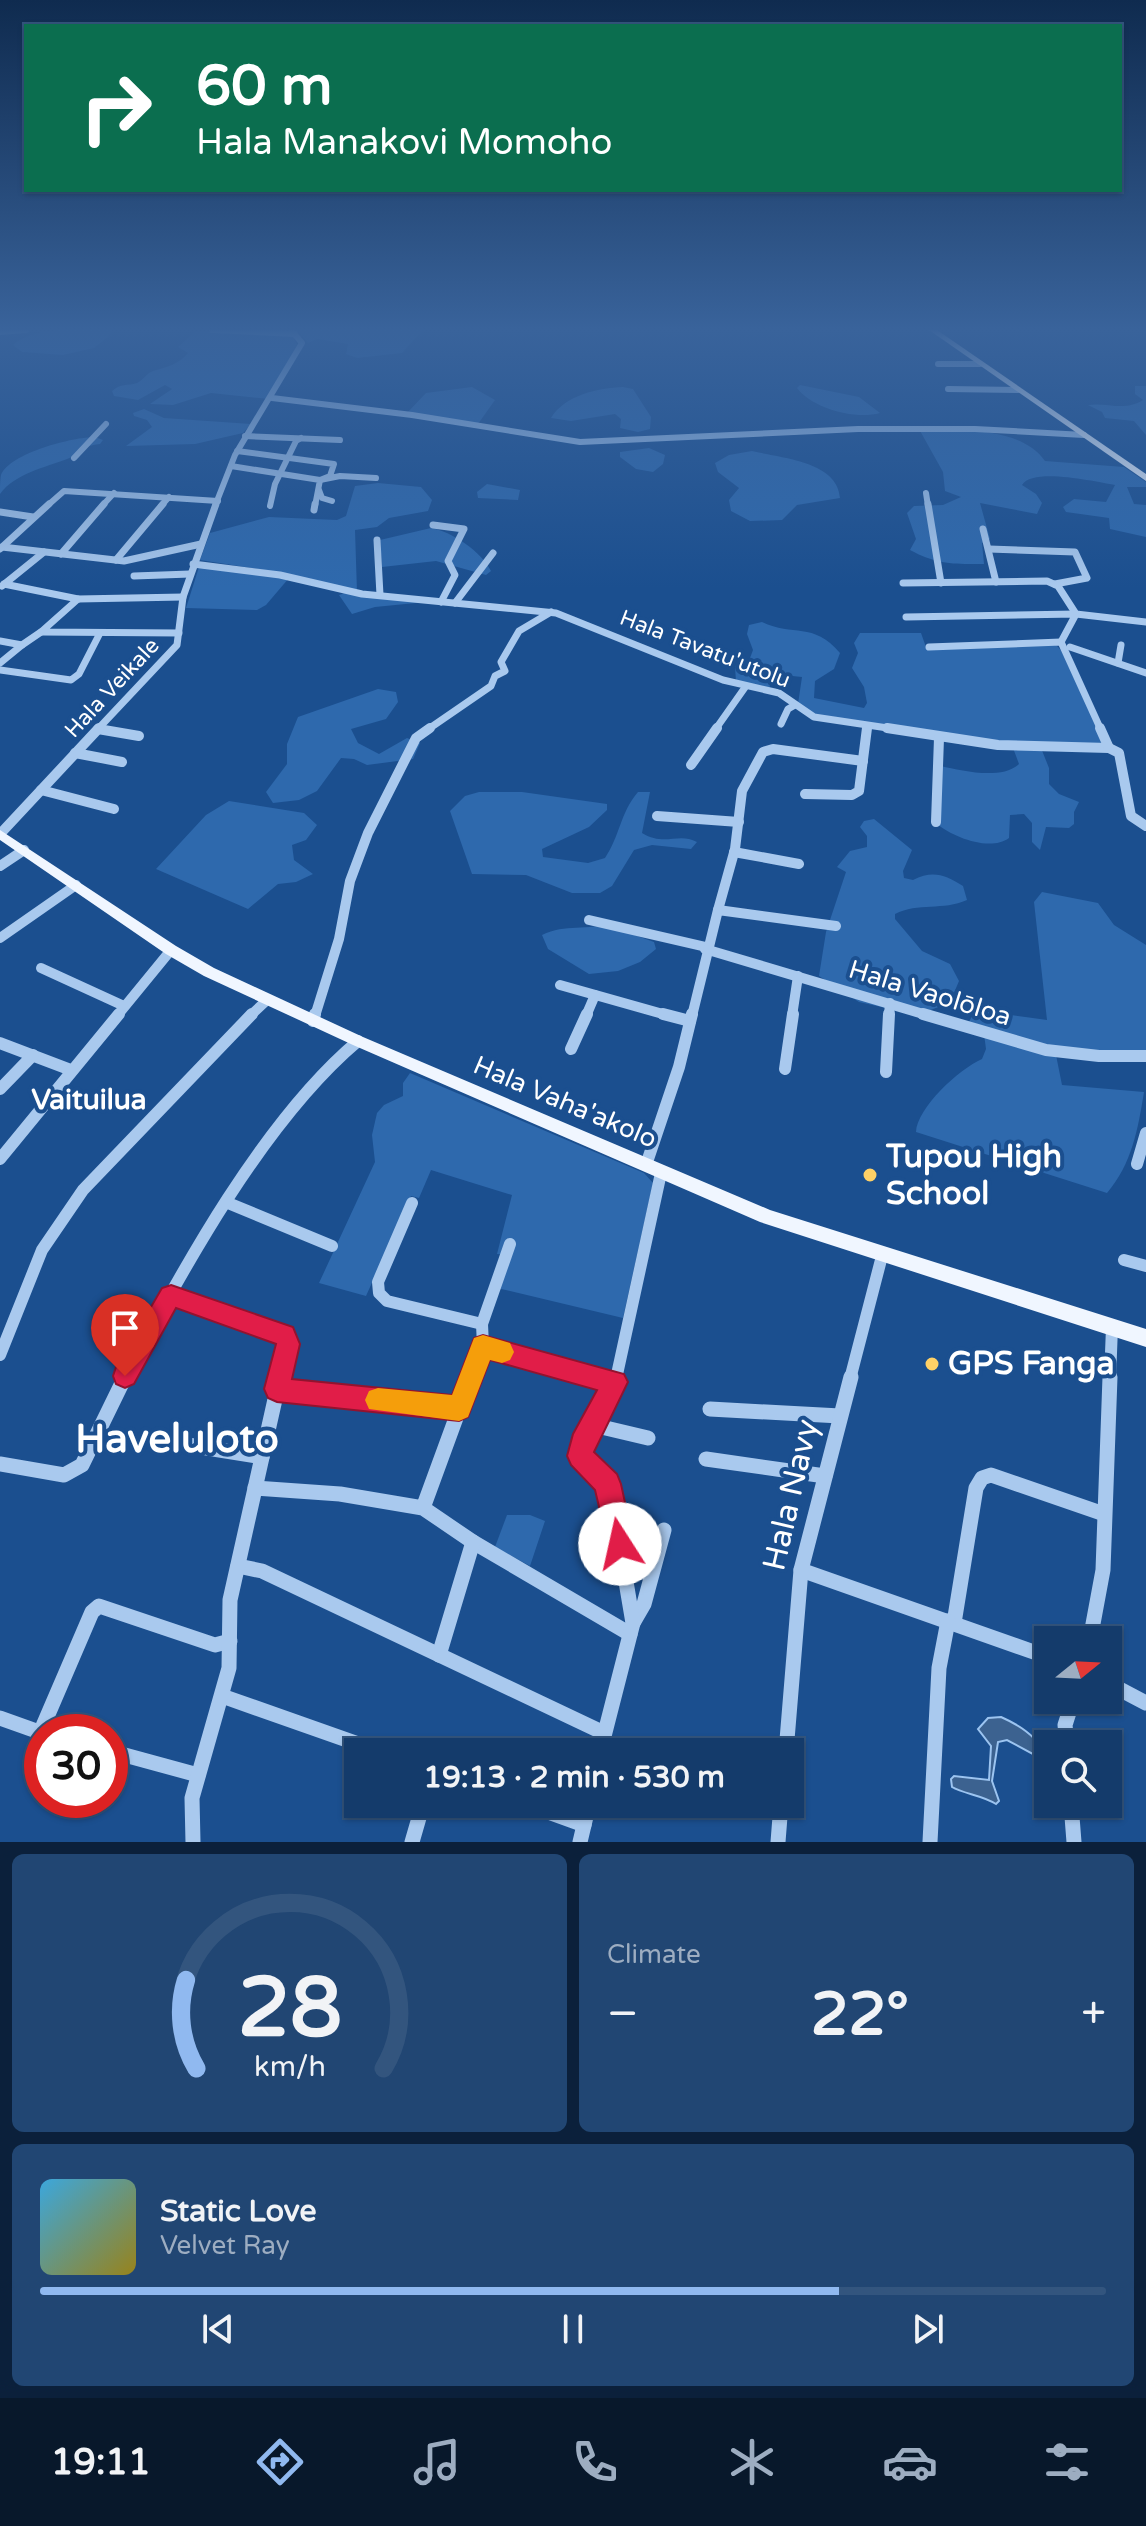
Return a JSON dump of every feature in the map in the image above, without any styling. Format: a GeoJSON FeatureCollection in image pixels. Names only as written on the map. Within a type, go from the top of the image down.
{"type":"FeatureCollection","features":[{"type":"Feature","properties":{"kind":"main road"},"geometry":{"type":"LineString","coordinates":[[1056,416],[1146,478]]}},
{"type":"Feature","properties":{"kind":"main road","name":"Hala Vaha'akolo"},"geometry":{"type":"LineString","coordinates":[[0,834],[171,950],[267,1000],[358,1041],[766,1217],[1146,1338]]}},
{"type":"Feature","properties":{"kind":"street","name":"Hala Veikale"},"geometry":{"type":"LineString","coordinates":[[0,834],[177,645],[183,597],[193,564],[237,451],[259,416]]}},
{"type":"Feature","properties":{"kind":"street"},"geometry":{"type":"LineString","coordinates":[[418,416],[580,442],[883,428],[1084,435]]}},
{"type":"Feature","properties":{"kind":"street"},"geometry":{"type":"LineString","coordinates":[[74,458],[100,435],[106,424]]}},
{"type":"Feature","properties":{"kind":"street"},"geometry":{"type":"LineString","coordinates":[[245,436],[340,440]]}},
{"type":"Feature","properties":{"kind":"street"},"geometry":{"type":"LineString","coordinates":[[270,506],[280,473],[301,438]]}},
{"type":"Feature","properties":{"kind":"street"},"geometry":{"type":"LineString","coordinates":[[237,451],[328,462],[318,480],[319,490],[322,498],[332,501]]}},
{"type":"Feature","properties":{"kind":"street"},"geometry":{"type":"LineString","coordinates":[[231,466],[318,480],[340,476],[376,478]]}},
{"type":"Feature","properties":{"kind":"street"},"geometry":{"type":"LineString","coordinates":[[314,510],[319,490]]}},
{"type":"Feature","properties":{"kind":"street"},"geometry":{"type":"LineString","coordinates":[[1,548],[64,491],[218,501]]}},
{"type":"Feature","properties":{"kind":"street"},"geometry":{"type":"LineString","coordinates":[[61,554],[114,493]]}},
{"type":"Feature","properties":{"kind":"street"},"geometry":{"type":"LineString","coordinates":[[926,493],[941,583]]}},
{"type":"Feature","properties":{"kind":"street"},"geometry":{"type":"LineString","coordinates":[[116,560],[169,497]]}},
{"type":"Feature","properties":{"kind":"street"},"geometry":{"type":"LineString","coordinates":[[0,512],[33,517]]}},
{"type":"Feature","properties":{"kind":"street"},"geometry":{"type":"LineString","coordinates":[[433,525],[464,529],[448,561],[455,575],[441,602]]}},
{"type":"Feature","properties":{"kind":"street"},"geometry":{"type":"LineString","coordinates":[[983,529],[996,582]]}},
{"type":"Feature","properties":{"kind":"street"},"geometry":{"type":"LineString","coordinates":[[377,540],[380,595]]}},
{"type":"Feature","properties":{"kind":"street"},"geometry":{"type":"LineString","coordinates":[[1,548],[116,560],[201,544]]}},
{"type":"Feature","properties":{"kind":"street"},"geometry":{"type":"LineString","coordinates":[[903,583],[1055,584],[1087,578],[1075,552],[989,549]]}},
{"type":"Feature","properties":{"kind":"street"},"geometry":{"type":"LineString","coordinates":[[2,586],[44,552]]}},
{"type":"Feature","properties":{"kind":"street"},"geometry":{"type":"LineString","coordinates":[[455,603],[493,553]]}},
{"type":"Feature","properties":{"kind":"street","name":"Hala Tavatu'utolu"},"geometry":{"type":"LineString","coordinates":[[193,564],[280,575],[351,593],[551,612],[588,623],[723,680],[779,693],[814,717],[998,745],[1109,748]]}},
{"type":"Feature","properties":{"kind":"street"},"geometry":{"type":"LineString","coordinates":[[134,576],[190,574]]}},
{"type":"Feature","properties":{"kind":"street"},"geometry":{"type":"LineString","coordinates":[[1055,584],[1076,614]]}},
{"type":"Feature","properties":{"kind":"street"},"geometry":{"type":"LineString","coordinates":[[2,586],[78,599],[183,597]]}},
{"type":"Feature","properties":{"kind":"street"},"geometry":{"type":"LineString","coordinates":[[0,663],[78,599]]}},
{"type":"Feature","properties":{"kind":"street"},"geometry":{"type":"LineString","coordinates":[[313,1021],[339,939],[350,881],[368,833],[416,738],[491,686],[495,676],[505,671],[501,662],[519,631],[551,612]]}},
{"type":"Feature","properties":{"kind":"street"},"geometry":{"type":"LineString","coordinates":[[1076,614],[1065,646],[1109,748],[1119,753],[1131,816],[1146,826]]}},
{"type":"Feature","properties":{"kind":"street"},"geometry":{"type":"LineString","coordinates":[[906,617],[1076,614],[1146,622]]}},
{"type":"Feature","properties":{"kind":"street"},"geometry":{"type":"LineString","coordinates":[[41,632],[179,633]]}},
{"type":"Feature","properties":{"kind":"street"},"geometry":{"type":"LineString","coordinates":[[0,670],[71,680],[79,674],[100,633]]}},
{"type":"Feature","properties":{"kind":"street"},"geometry":{"type":"LineString","coordinates":[[0,641],[22,645]]}},
{"type":"Feature","properties":{"kind":"street"},"geometry":{"type":"LineString","coordinates":[[1118,663],[1121,645]]}},
{"type":"Feature","properties":{"kind":"street"},"geometry":{"type":"LineString","coordinates":[[929,647],[1065,646],[1146,673]]}},
{"type":"Feature","properties":{"kind":"street"},"geometry":{"type":"LineString","coordinates":[[691,765],[746,686]]}},
{"type":"Feature","properties":{"kind":"street"},"geometry":{"type":"LineString","coordinates":[[781,724],[788,709],[795,705]]}},
{"type":"Feature","properties":{"kind":"street"},"geometry":{"type":"LineString","coordinates":[[805,794],[852,795],[859,791],[867,727]]}},
{"type":"Feature","properties":{"kind":"street"},"geometry":{"type":"LineString","coordinates":[[98,729],[139,736]]}},
{"type":"Feature","properties":{"kind":"street"},"geometry":{"type":"LineString","coordinates":[[936,822],[939,738]]}},
{"type":"Feature","properties":{"kind":"street"},"geometry":{"type":"LineString","coordinates":[[632,1628],[611,1493],[602,1476],[580,1456],[582,1443],[615,1382],[653,1169],[706,948],[734,852],[742,791],[767,749],[863,761]]}},
{"type":"Feature","properties":{"kind":"street"},"geometry":{"type":"LineString","coordinates":[[75,753],[122,762]]}},
{"type":"Feature","properties":{"kind":"street"},"geometry":{"type":"LineString","coordinates":[[41,790],[114,809]]}},
{"type":"Feature","properties":{"kind":"street"},"geometry":{"type":"LineString","coordinates":[[657,816],[739,822]]}},
{"type":"Feature","properties":{"kind":"street"},"geometry":{"type":"LineString","coordinates":[[0,866],[24,850]]}},
{"type":"Feature","properties":{"kind":"street"},"geometry":{"type":"LineString","coordinates":[[734,852],[799,864]]}},
{"type":"Feature","properties":{"kind":"street"},"geometry":{"type":"LineString","coordinates":[[0,938],[76,885]]}},
{"type":"Feature","properties":{"kind":"street"},"geometry":{"type":"LineString","coordinates":[[718,910],[836,926]]}},
{"type":"Feature","properties":{"kind":"street","name":"Hala Vaolōloa"},"geometry":{"type":"LineString","coordinates":[[589,920],[706,948],[1046,1050],[1099,1056],[1146,1056]]}},
{"type":"Feature","properties":{"kind":"street"},"geometry":{"type":"LineString","coordinates":[[0,1159],[171,950]]}},
{"type":"Feature","properties":{"kind":"street"},"geometry":{"type":"LineString","coordinates":[[41,968],[124,1006]]}},
{"type":"Feature","properties":{"kind":"street"},"geometry":{"type":"LineString","coordinates":[[785,1069],[798,976]]}},
{"type":"Feature","properties":{"kind":"street"},"geometry":{"type":"LineString","coordinates":[[560,985],[690,1021]]}},
{"type":"Feature","properties":{"kind":"street"},"geometry":{"type":"LineString","coordinates":[[571,1049],[595,995]]}},
{"type":"Feature","properties":{"kind":"street"},"geometry":{"type":"LineString","coordinates":[[0,1355],[38,1258],[83,1190],[226,1038],[267,1000]]}},
{"type":"Feature","properties":{"kind":"street"},"geometry":{"type":"LineString","coordinates":[[886,1072],[890,1003]]}},
{"type":"Feature","properties":{"kind":"street"},"geometry":{"type":"LineString","coordinates":[[0,1464],[64,1475],[73,1473],[82,1465],[113,1399],[228,1203],[284,1118],[358,1041]]}},
{"type":"Feature","properties":{"kind":"street"},"geometry":{"type":"LineString","coordinates":[[0,1043],[71,1070]]}},
{"type":"Feature","properties":{"kind":"street"},"geometry":{"type":"LineString","coordinates":[[0,1089],[33,1055]]}},
{"type":"Feature","properties":{"kind":"street"},"geometry":{"type":"LineString","coordinates":[[1137,1164],[1146,1133]]}},
{"type":"Feature","properties":{"kind":"street"},"geometry":{"type":"LineString","coordinates":[[228,1203],[332,1246]]}},
{"type":"Feature","properties":{"kind":"street"},"geometry":{"type":"LineString","coordinates":[[412,1203],[378,1282],[379,1293],[387,1301],[482,1324]]}},
{"type":"Feature","properties":{"kind":"street"},"geometry":{"type":"LineString","coordinates":[[423,1508],[483,1346],[485,1336],[482,1324],[510,1244]]}},
{"type":"Feature","properties":{"kind":"street","name":"Hala Navy"},"geometry":{"type":"LineString","coordinates":[[787,1738],[801,1570],[882,1256]]}},
{"type":"Feature","properties":{"kind":"street"},"geometry":{"type":"LineString","coordinates":[[1124,1260],[1146,1266]]}},
{"type":"Feature","properties":{"kind":"street"},"geometry":{"type":"LineString","coordinates":[[171,1296],[284,1335],[288,1344],[227,1615],[230,1664],[189,1814],[193,1842]]}},
{"type":"Feature","properties":{"kind":"street"},"geometry":{"type":"LineString","coordinates":[[1093,1626],[1103,1570],[1112,1327]]}},
{"type":"Feature","properties":{"kind":"street"},"geometry":{"type":"LineString","coordinates":[[483,1346],[615,1382]]}},
{"type":"Feature","properties":{"kind":"street"},"geometry":{"type":"LineString","coordinates":[[277,1389],[459,1408]]}},
{"type":"Feature","properties":{"kind":"street"},"geometry":{"type":"LineString","coordinates":[[710,1409],[840,1416]]}},
{"type":"Feature","properties":{"kind":"street"},"geometry":{"type":"LineString","coordinates":[[593,1425],[648,1438]]}},
{"type":"Feature","properties":{"kind":"street"},"geometry":{"type":"LineString","coordinates":[[182,1444],[262,1457]]}},
{"type":"Feature","properties":{"kind":"street"},"geometry":{"type":"LineString","coordinates":[[706,1459],[825,1476]]}},
{"type":"Feature","properties":{"kind":"street"},"geometry":{"type":"LineString","coordinates":[[930,1842],[939,1668],[951,1622],[976,1488],[982,1478],[991,1475],[1104,1514]]}},
{"type":"Feature","properties":{"kind":"street"},"geometry":{"type":"LineString","coordinates":[[255,1488],[340,1494],[423,1508],[473,1542],[632,1628]]}},
{"type":"Feature","properties":{"kind":"street"},"geometry":{"type":"LineString","coordinates":[[603,1738],[632,1628],[644,1604],[664,1530]]}},
{"type":"Feature","properties":{"kind":"street"},"geometry":{"type":"LineString","coordinates":[[439,1655],[473,1542]]}},
{"type":"Feature","properties":{"kind":"street"},"geometry":{"type":"LineString","coordinates":[[238,1566],[262,1571],[604,1733]]}},
{"type":"Feature","properties":{"kind":"street"},"geometry":{"type":"LineString","coordinates":[[801,1570],[1034,1652]]}},
{"type":"Feature","properties":{"kind":"street"},"geometry":{"type":"LineString","coordinates":[[49,1714],[92,1612],[99,1606],[215,1645],[230,1641]]}},
{"type":"Feature","properties":{"kind":"street"},"geometry":{"type":"LineString","coordinates":[[1122,1690],[1146,1703]]}},
{"type":"Feature","properties":{"kind":"street"},"geometry":{"type":"LineString","coordinates":[[222,1696],[344,1739]]}},
{"type":"Feature","properties":{"kind":"street"},"geometry":{"type":"LineString","coordinates":[[0,1718],[24,1727]]}},
{"type":"Feature","properties":{"kind":"street"},"geometry":{"type":"LineString","coordinates":[[128,1756],[198,1775]]}},
{"type":"Feature","properties":{"kind":"street"},"geometry":{"type":"LineString","coordinates":[[412,1842],[419,1818]]}},
{"type":"Feature","properties":{"kind":"street"},"geometry":{"type":"LineString","coordinates":[[552,1818],[582,1834]]}},
{"type":"Feature","properties":{"kind":"street"},"geometry":{"type":"LineString","coordinates":[[778,1842],[780,1818]]}},
{"type":"Feature","properties":{"kind":"street"},"geometry":{"type":"LineString","coordinates":[[1072,1818],[1074,1842]]}},
{"type":"Feature","properties":{"kind":"shaded area"},"geometry":{"type":"Polygon","coordinates":[[[134,416],[251,424],[243,433],[195,444],[126,446],[152,427],[147,420],[134,416]]]}},
{"type":"Feature","properties":{"kind":"shaded area"},"geometry":{"type":"Polygon","coordinates":[[[426,416],[484,416],[478,424],[426,416]]]}},
{"type":"Feature","properties":{"kind":"shaded area"},"geometry":{"type":"Polygon","coordinates":[[[553,416],[603,416],[571,421],[551,418],[553,416]]]}},
{"type":"Feature","properties":{"kind":"shaded area"},"geometry":{"type":"Polygon","coordinates":[[[617,416],[650,416],[650,429],[638,432],[620,428],[621,419],[617,416]]]}},
{"type":"Feature","properties":{"kind":"shaded area"},"geometry":{"type":"Polygon","coordinates":[[[1146,416],[1146,435],[1134,421],[1105,418],[1146,416]]]}},
{"type":"Feature","properties":{"kind":"shaded area"},"geometry":{"type":"Polygon","coordinates":[[[919,429],[987,432],[1021,441],[1045,461],[1124,467],[1146,482],[1146,487],[1127,487],[1134,504],[1146,505],[1146,537],[1110,529],[1109,518],[1066,512],[1063,507],[1074,499],[1106,502],[1115,485],[1066,477],[1038,477],[1022,485],[1036,494],[1042,503],[1037,514],[980,503],[990,539],[982,543],[984,564],[946,563],[920,555],[910,550],[916,539],[907,513],[914,506],[943,505],[961,497],[945,491],[943,472],[919,429]]]}},
{"type":"Feature","properties":{"kind":"shaded area"},"geometry":{"type":"Polygon","coordinates":[[[95,437],[103,440],[100,444],[22,476],[0,494],[1,475],[16,460],[58,443],[95,437]]]}},
{"type":"Feature","properties":{"kind":"shaded area"},"geometry":{"type":"Polygon","coordinates":[[[649,448],[665,455],[663,464],[653,472],[636,469],[620,457],[620,452],[649,448]]]}},
{"type":"Feature","properties":{"kind":"shaded area"},"geometry":{"type":"Polygon","coordinates":[[[752,451],[792,459],[819,469],[837,486],[840,498],[797,505],[782,520],[750,521],[731,511],[729,500],[739,488],[718,472],[715,463],[729,455],[752,451]]]}},
{"type":"Feature","properties":{"kind":"shaded area"},"geometry":{"type":"Polygon","coordinates":[[[378,483],[421,487],[432,500],[428,511],[389,518],[377,527],[355,530],[357,592],[258,569],[200,560],[210,533],[269,517],[337,520],[346,516],[355,486],[378,483]]]}},
{"type":"Feature","properties":{"kind":"shaded area"},"geometry":{"type":"Polygon","coordinates":[[[487,484],[520,490],[518,500],[478,498],[477,492],[487,484]]]}},
{"type":"Feature","properties":{"kind":"shaded area"},"geometry":{"type":"Polygon","coordinates":[[[431,528],[448,533],[465,544],[481,557],[491,571],[486,575],[436,561],[382,567],[380,540],[431,528]]]}},
{"type":"Feature","properties":{"kind":"shaded area"},"geometry":{"type":"Polygon","coordinates":[[[199,567],[289,578],[266,605],[257,610],[186,608],[199,567]]]}},
{"type":"Feature","properties":{"kind":"shaded area"},"geometry":{"type":"Polygon","coordinates":[[[345,593],[426,602],[375,607],[352,614],[339,595],[345,593]]]}},
{"type":"Feature","properties":{"kind":"shaded area"},"geometry":{"type":"Polygon","coordinates":[[[762,622],[812,633],[830,643],[840,653],[834,669],[815,681],[814,698],[864,708],[867,703],[864,687],[852,668],[858,653],[854,643],[860,633],[921,633],[927,650],[1055,644],[1061,650],[1104,743],[997,742],[815,715],[798,704],[802,677],[773,674],[769,689],[736,682],[735,666],[750,658],[753,650],[747,634],[749,625],[762,622]]]}},
{"type":"Feature","properties":{"kind":"shaded area"},"geometry":{"type":"Polygon","coordinates":[[[378,689],[396,692],[398,702],[386,719],[351,729],[358,743],[379,754],[407,738],[420,743],[413,759],[367,765],[354,759],[341,758],[317,791],[299,800],[273,803],[266,792],[287,764],[287,744],[298,717],[378,689]]]}},
{"type":"Feature","properties":{"kind":"shaded area"},"geometry":{"type":"Polygon","coordinates":[[[1013,748],[1041,748],[1049,768],[1049,784],[1059,794],[1079,802],[1074,812],[1074,824],[1069,828],[1046,827],[1040,850],[1032,842],[1032,823],[1024,814],[1010,815],[1009,838],[992,844],[962,838],[937,824],[941,766],[982,773],[1003,772],[1019,764],[1013,748]]]}},
{"type":"Feature","properties":{"kind":"shaded area"},"geometry":{"type":"Polygon","coordinates":[[[479,792],[522,792],[607,804],[607,810],[589,827],[542,849],[543,857],[588,863],[605,858],[627,808],[638,792],[650,792],[642,833],[658,839],[684,838],[697,842],[691,849],[652,845],[634,850],[612,886],[600,893],[572,893],[526,875],[472,874],[450,811],[465,796],[479,792]]]}},
{"type":"Feature","properties":{"kind":"shaded area"},"geometry":{"type":"Polygon","coordinates":[[[229,801],[304,813],[317,825],[306,840],[292,845],[294,860],[313,874],[296,882],[278,884],[248,909],[156,869],[206,815],[229,801]]]}},
{"type":"Feature","properties":{"kind":"shaded area"},"geometry":{"type":"Polygon","coordinates":[[[874,819],[912,850],[903,871],[904,878],[945,877],[963,886],[967,900],[913,908],[895,914],[895,919],[922,951],[950,964],[959,981],[951,1000],[917,1015],[859,1002],[819,976],[826,932],[846,872],[837,867],[850,851],[867,847],[867,836],[860,827],[864,821],[874,819]]]}},
{"type":"Feature","properties":{"kind":"shaded area"},"geometry":{"type":"Polygon","coordinates":[[[1042,892],[1098,903],[1114,925],[1146,945],[1146,1050],[1056,1055],[1062,1085],[1144,1092],[1128,1158],[1107,1193],[916,1132],[918,1122],[931,1101],[962,1071],[982,1059],[986,1049],[984,1034],[968,1024],[975,1010],[1047,1020],[1034,902],[1042,892]]]}},
{"type":"Feature","properties":{"kind":"shaded area"},"geometry":{"type":"Polygon","coordinates":[[[614,922],[629,933],[654,942],[656,949],[640,962],[618,971],[589,974],[548,949],[542,935],[559,929],[594,927],[614,922]]]}},
{"type":"Feature","properties":{"kind":"shaded area"},"geometry":{"type":"Polygon","coordinates":[[[410,1073],[644,1173],[653,1183],[623,1318],[497,1288],[506,1255],[497,1254],[512,1195],[431,1170],[419,1198],[411,1196],[366,1296],[319,1283],[375,1162],[372,1135],[377,1113],[384,1105],[403,1096],[403,1083],[410,1073]]]}},
{"type":"Feature","properties":{"kind":"shaded area"},"geometry":{"type":"Polygon","coordinates":[[[507,1515],[530,1515],[545,1521],[530,1566],[495,1547],[507,1515]]]}},
{"type":"Feature","properties":{"kind":"shaded area"},"geometry":{"type":"Polygon","coordinates":[[[1001,1717],[1034,1738],[1034,1755],[1007,1740],[998,1742],[992,1781],[999,1801],[996,1804],[952,1787],[951,1779],[954,1776],[989,1780],[991,1746],[978,1729],[988,1718],[1001,1717]]]}},
{"type":"Feature","properties":{"kind":"slow traffic"},"geometry":{"type":"LineString","coordinates":[[378,1400],[459,1408],[483,1346],[502,1352]]}},
{"type":"Feature","properties":{"kind":"place","name":"Tupou High School"},"geometry":{"type":"Point","coordinates":[870,1175]}},
{"type":"Feature","properties":{"kind":"place","name":"GPS Fanga"},"geometry":{"type":"Point","coordinates":[932,1364]}},
{"type":"Feature","properties":{"kind":"district","name":"Vaituilua"},"geometry":{"type":"Point","coordinates":[89,1100]}},
{"type":"Feature","properties":{"kind":"district","name":"Haveluloto"},"geometry":{"type":"Point","coordinates":[177,1439]}},
{"type":"Feature","properties":{"kind":"route"},"geometry":{"type":"LineString","coordinates":[[125,1376],[171,1296],[284,1335],[288,1344],[277,1389],[459,1408],[483,1346],[615,1382],[582,1443],[580,1456],[607,1484],[620,1544]]}}]}
